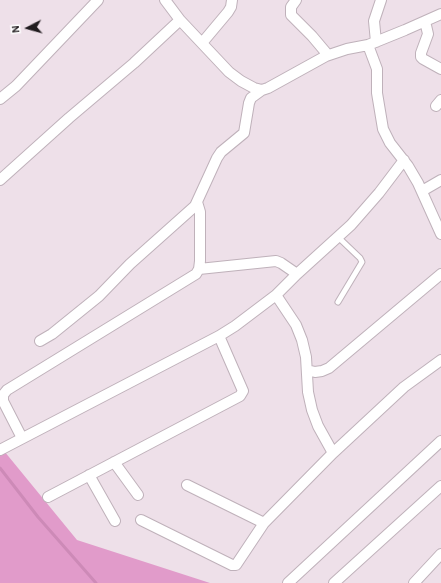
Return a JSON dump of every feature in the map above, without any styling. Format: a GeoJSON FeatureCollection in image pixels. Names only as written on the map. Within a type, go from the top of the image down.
{"type":"FeatureCollection","features":[{"type":"Feature","properties":{"kind":"street"},"geometry":{"type":"LineString","coordinates":[[0,99],[16,86],[98,0]]}},
{"type":"Feature","properties":{"kind":"street"},"geometry":{"type":"LineString","coordinates":[[165,0],[180,20],[229,72],[241,81],[254,88],[262,90]]}},
{"type":"Feature","properties":{"kind":"street"},"geometry":{"type":"LineString","coordinates":[[202,43],[228,12],[231,7],[232,0]]}},
{"type":"Feature","properties":{"kind":"street"},"geometry":{"type":"LineString","coordinates":[[296,0],[291,7],[290,15],[312,36],[328,55]]}},
{"type":"Feature","properties":{"kind":"street"},"geometry":{"type":"LineString","coordinates":[[381,0],[374,21],[372,44],[377,69],[377,94],[383,129],[390,143],[404,160],[422,192],[441,234]]}},
{"type":"Feature","properties":{"kind":"street"},"geometry":{"type":"LineString","coordinates":[[40,341],[52,334],[99,296],[130,264],[197,202],[221,152],[244,133],[249,103],[252,98],[262,90],[328,55],[347,49],[372,44],[441,14]]}},
{"type":"Feature","properties":{"kind":"street"},"geometry":{"type":"LineString","coordinates":[[0,180],[69,118],[134,63],[180,20]]}},
{"type":"Feature","properties":{"kind":"street"},"geometry":{"type":"LineString","coordinates":[[426,21],[428,34],[420,53],[421,57],[441,69]]}},
{"type":"Feature","properties":{"kind":"street"},"geometry":{"type":"LineString","coordinates":[[0,450],[219,336],[235,326],[276,295],[351,225],[379,193],[404,160]]}},
{"type":"Feature","properties":{"kind":"street"},"geometry":{"type":"LineString","coordinates":[[422,192],[441,180]]}},
{"type":"Feature","properties":{"kind":"street"},"geometry":{"type":"LineString","coordinates":[[22,438],[3,401],[3,395],[7,390],[196,274],[199,269],[200,262],[200,212],[197,202]]}},
{"type":"Feature","properties":{"kind":"street"},"geometry":{"type":"LineString","coordinates":[[199,269],[276,261],[297,274]]}},
{"type":"Feature","properties":{"kind":"street"},"geometry":{"type":"LineString","coordinates":[[307,370],[315,372],[329,368],[441,274]]}},
{"type":"Feature","properties":{"kind":"street"},"geometry":{"type":"LineString","coordinates":[[276,295],[296,325],[302,340],[307,370],[308,392],[312,410],[318,426],[333,453]]}},
{"type":"Feature","properties":{"kind":"street"},"geometry":{"type":"LineString","coordinates":[[48,497],[208,414],[242,394],[219,336]]}},
{"type":"Feature","properties":{"kind":"street"},"geometry":{"type":"LineString","coordinates":[[141,520],[232,565],[236,565],[264,524],[333,453],[404,386],[441,360]]}},
{"type":"Feature","properties":{"kind":"street"},"geometry":{"type":"LineString","coordinates":[[288,583],[441,441]]}},
{"type":"Feature","properties":{"kind":"street"},"geometry":{"type":"LineString","coordinates":[[114,462],[138,495]]}},
{"type":"Feature","properties":{"kind":"street"},"geometry":{"type":"LineString","coordinates":[[89,475],[115,521]]}},
{"type":"Feature","properties":{"kind":"street"},"geometry":{"type":"LineString","coordinates":[[187,485],[264,524]]}},
{"type":"Feature","properties":{"kind":"street"},"geometry":{"type":"LineString","coordinates":[[334,583],[441,486]]}},
{"type":"Feature","properties":{"kind":"street"},"geometry":{"type":"LineString","coordinates":[[414,583],[441,554]]}},
{"type":"Feature","properties":{"kind":"lane"},"geometry":{"type":"LineString","coordinates":[[338,237],[360,258],[362,262],[338,302]]}},
{"type":"Feature","properties":{"kind":"shaded area"},"geometry":{"type":"Polygon","coordinates":[[[0,446],[77,540],[210,583],[0,583],[0,446]]]}},
{"type":"Feature","properties":{"kind":"waterway"},"geometry":{"type":"LineString","coordinates":[[0,468],[38,517],[96,583]]}}]}
